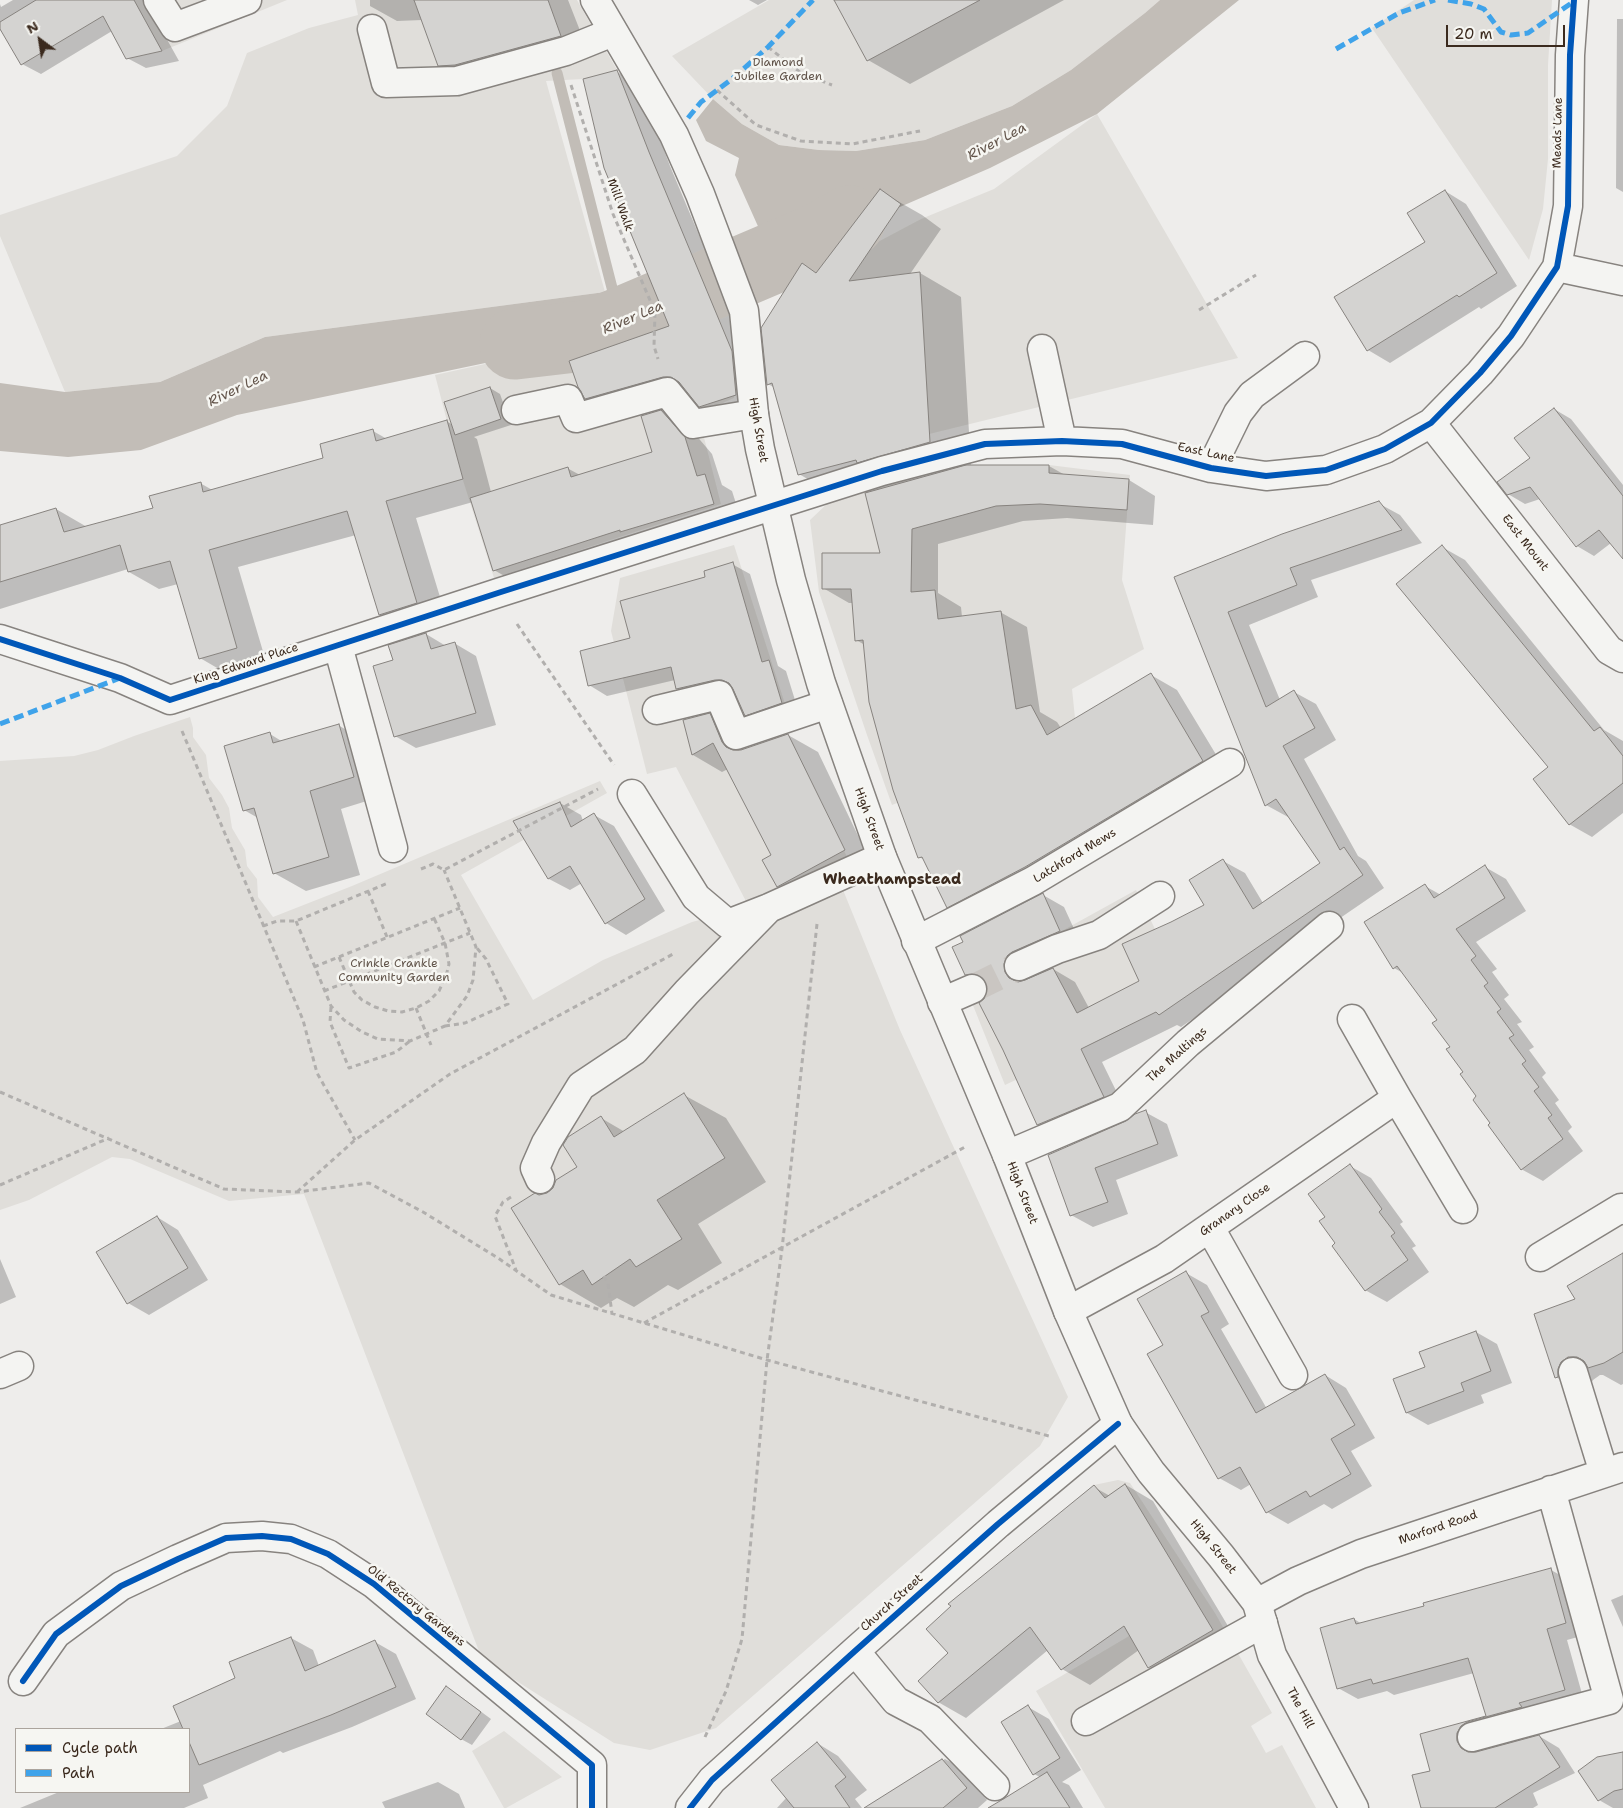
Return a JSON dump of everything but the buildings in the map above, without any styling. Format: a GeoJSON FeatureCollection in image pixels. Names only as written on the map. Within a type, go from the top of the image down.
{"type":"FeatureCollection","features":[{"type":"Feature","properties":{"kind":"street"},"geometry":{"type":"LineString","coordinates":[[158,0],[175,27],[247,0]]}},
{"type":"Feature","properties":{"kind":"street","name":"High Street"},"geometry":{"type":"LineString","coordinates":[[595,0],[674,135],[700,194],[744,311],[754,414],[791,580],[828,704],[882,857],[1002,1142],[1068,1312],[1118,1424],[1151,1472],[1221,1556],[1260,1613]]}},
{"type":"Feature","properties":{"kind":"street","name":"Meads Lane"},"geometry":{"type":"LineString","coordinates":[[1557,267],[1568,206],[1570,55],[1574,0]]}},
{"type":"Feature","properties":{"kind":"street"},"geometry":{"type":"LineString","coordinates":[[372,29],[386,83],[457,81],[616,37]]}},
{"type":"Feature","properties":{"kind":"street"},"geometry":{"type":"LineString","coordinates":[[1557,267],[1623,281]]}},
{"type":"Feature","properties":{"kind":"street","name":"East Lane"},"geometry":{"type":"LineString","coordinates":[[501,592],[882,471],[985,444],[1062,441],[1122,444],[1211,468],[1266,476],[1326,470],[1385,449],[1431,424],[1480,373],[1510,336],[1557,267]]}},
{"type":"Feature","properties":{"kind":"street"},"geometry":{"type":"LineString","coordinates":[[1042,349],[1062,441]]}},
{"type":"Feature","properties":{"kind":"street"},"geometry":{"type":"LineString","coordinates":[[1211,468],[1238,413],[1252,395],[1304,356]]}},
{"type":"Feature","properties":{"kind":"street"},"geometry":{"type":"LineString","coordinates":[[516,410],[568,399],[576,418],[667,392],[692,424],[754,414]]}},
{"type":"Feature","properties":{"kind":"street","name":"East Mount"},"geometry":{"type":"LineString","coordinates":[[1431,424],[1609,650],[1623,658]]}},
{"type":"Feature","properties":{"kind":"street","name":"King Edward Place"},"geometry":{"type":"LineString","coordinates":[[170,700],[501,592]]}},
{"type":"Feature","properties":{"kind":"street"},"geometry":{"type":"LineString","coordinates":[[0,639],[120,678],[170,700]]}},
{"type":"Feature","properties":{"kind":"street"},"geometry":{"type":"LineString","coordinates":[[338,646],[393,848]]}},
{"type":"Feature","properties":{"kind":"street"},"geometry":{"type":"LineString","coordinates":[[657,710],[719,695],[736,735],[828,704]]}},
{"type":"Feature","properties":{"kind":"street","name":"Latchford Mews"},"geometry":{"type":"LineString","coordinates":[[916,941],[1033,882],[1230,763]]}},
{"type":"Feature","properties":{"kind":"street"},"geometry":{"type":"LineString","coordinates":[[626,784],[696,897],[728,924],[769,908],[882,857]]}},
{"type":"Feature","properties":{"kind":"street"},"geometry":{"type":"LineString","coordinates":[[1019,966],[1057,949],[1099,935],[1160,896]]}},
{"type":"Feature","properties":{"kind":"street"},"geometry":{"type":"LineString","coordinates":[[540,1179],[535,1168],[546,1142],[580,1086],[635,1050],[687,992],[769,908]]}},
{"type":"Feature","properties":{"kind":"street","name":"The Maltings"},"geometry":{"type":"LineString","coordinates":[[1002,1142],[1120,1107],[1188,1042],[1329,926]]}},
{"type":"Feature","properties":{"kind":"street"},"geometry":{"type":"LineString","coordinates":[[942,1002],[972,988]]}},
{"type":"Feature","properties":{"kind":"street"},"geometry":{"type":"LineString","coordinates":[[1352,1019],[1463,1209]]}},
{"type":"Feature","properties":{"kind":"street","name":"Granary Close"},"geometry":{"type":"LineString","coordinates":[[1068,1312],[1164,1259],[1397,1098]]}},
{"type":"Feature","properties":{"kind":"street"},"geometry":{"type":"LineString","coordinates":[[1540,1258],[1622,1208],[1623,1210]]}},
{"type":"Feature","properties":{"kind":"street"},"geometry":{"type":"LineString","coordinates":[[1210,1228],[1293,1374]]}},
{"type":"Feature","properties":{"kind":"street"},"geometry":{"type":"LineString","coordinates":[[1573,1372],[1613,1470]]}},
{"type":"Feature","properties":{"kind":"street","name":"Church Street"},"geometry":{"type":"LineString","coordinates":[[690,1808],[712,1780],[855,1651],[1005,1518],[1118,1424]]}},
{"type":"Feature","properties":{"kind":"street","name":"Marford Road"},"geometry":{"type":"LineString","coordinates":[[1086,1721],[1260,1613],[1298,1580],[1361,1554],[1613,1470]]}},
{"type":"Feature","properties":{"kind":"street"},"geometry":{"type":"LineString","coordinates":[[1472,1737],[1609,1700],[1551,1490]]}},
{"type":"Feature","properties":{"kind":"street","name":"Old Rectory Gardens"},"geometry":{"type":"LineString","coordinates":[[23,1681],[56,1634],[120,1586],[178,1558],[226,1538],[262,1536],[290,1539],[328,1554],[374,1584],[592,1765],[592,1808]]}},
{"type":"Feature","properties":{"kind":"street","name":"The Hill"},"geometry":{"type":"LineString","coordinates":[[1260,1613],[1272,1655],[1354,1808]]}},
{"type":"Feature","properties":{"kind":"street"},"geometry":{"type":"LineString","coordinates":[[855,1651],[896,1701],[930,1719],[995,1786]]}},
{"type":"Feature","properties":{"kind":"path"},"geometry":{"type":"LineString","coordinates":[[768,47],[801,73],[832,85]]}},
{"type":"Feature","properties":{"kind":"path"},"geometry":{"type":"LineString","coordinates":[[717,90],[756,125],[801,141],[852,144],[920,131]]}},
{"type":"Feature","properties":{"kind":"path"},"geometry":{"type":"LineString","coordinates":[[1199,310],[1256,275]]}},
{"type":"Feature","properties":{"kind":"path"},"geometry":{"type":"LineString","coordinates":[[501,592],[514,619],[626,784]]}},
{"type":"Feature","properties":{"kind":"path"},"geometry":{"type":"LineString","coordinates":[[170,700],[303,1020],[317,1073],[355,1140]]}},
{"type":"Feature","properties":{"kind":"path"},"geometry":{"type":"LineString","coordinates":[[444,870],[602,786]]}},
{"type":"Feature","properties":{"kind":"path"},"geometry":{"type":"LineString","coordinates":[[331,1006],[330,1022],[349,1068],[396,1052],[410,1041],[444,1026],[465,1023],[508,1004],[486,959],[476,947],[444,870],[433,864],[415,872]]}},
{"type":"Feature","properties":{"kind":"path"},"geometry":{"type":"LineString","coordinates":[[263,926],[277,921],[296,921],[391,882]]}},
{"type":"Feature","properties":{"kind":"path"},"geometry":{"type":"LineString","coordinates":[[703,1742],[726,1691],[742,1639],[766,1360],[782,1249],[820,885]]}},
{"type":"Feature","properties":{"kind":"path"},"geometry":{"type":"LineString","coordinates":[[368,891],[387,937]]}},
{"type":"Feature","properties":{"kind":"path"},"geometry":{"type":"LineString","coordinates":[[314,967],[460,908]]}},
{"type":"Feature","properties":{"kind":"path"},"geometry":{"type":"LineString","coordinates":[[340,957],[354,992],[362,1000],[388,1011],[402,1012],[416,1008],[429,1001],[439,991],[449,964],[445,943],[434,918]]}},
{"type":"Feature","properties":{"kind":"path"},"geometry":{"type":"LineString","coordinates":[[296,921],[331,1006],[344,1020],[362,1032],[378,1039],[410,1041]]}},
{"type":"Feature","properties":{"kind":"path"},"geometry":{"type":"LineString","coordinates":[[324,991],[470,933]]}},
{"type":"Feature","properties":{"kind":"path"},"geometry":{"type":"LineString","coordinates":[[444,1026],[467,996],[473,980],[476,947]]}},
{"type":"Feature","properties":{"kind":"path"},"geometry":{"type":"LineString","coordinates":[[297,1192],[355,1140],[450,1074],[676,952]]}},
{"type":"Feature","properties":{"kind":"path"},"geometry":{"type":"LineString","coordinates":[[416,1008],[431,1045]]}},
{"type":"Feature","properties":{"kind":"path"},"geometry":{"type":"LineString","coordinates":[[0,1092],[224,1189],[297,1192],[369,1183],[422,1212],[498,1258],[551,1295],[766,1360],[1050,1436]]}},
{"type":"Feature","properties":{"kind":"path"},"geometry":{"type":"LineString","coordinates":[[0,1185],[109,1138]]}},
{"type":"Feature","properties":{"kind":"path"},"geometry":{"type":"LineString","coordinates":[[644,1324],[782,1249],[1002,1142]]}},
{"type":"Feature","properties":{"kind":"path"},"geometry":{"type":"LineString","coordinates":[[516,1271],[494,1216],[503,1202],[540,1179]]}},
{"type":"Feature","properties":{"kind":"path"},"geometry":{"type":"LineString","coordinates":[[604,1276],[608,1283],[612,1314]]}},
{"type":"Feature","properties":{"kind":"shaded area"},"geometry":{"type":"Polygon","coordinates":[[[94,0],[287,0],[162,51],[119,46],[94,0]]]}},
{"type":"Feature","properties":{"kind":"shaded area"},"geometry":{"type":"Polygon","coordinates":[[[355,0],[577,0],[617,70],[733,354],[737,383],[734,398],[698,414],[721,504],[494,578],[460,471],[435,375],[576,344],[614,333],[659,303],[604,168],[583,79],[546,81],[605,292],[265,337],[160,382],[65,392],[0,236],[0,215],[177,156],[227,106],[247,53],[309,28],[358,15],[355,0]]]}},
{"type":"Feature","properties":{"kind":"shaded area"},"geometry":{"type":"Polygon","coordinates":[[[769,0],[1160,0],[1071,70],[1012,106],[925,140],[856,151],[819,150],[779,145],[742,124],[713,99],[672,56],[769,0]]]}},
{"type":"Feature","properties":{"kind":"shaded area"},"geometry":{"type":"Polygon","coordinates":[[[1414,0],[1552,0],[1548,65],[1548,159],[1543,209],[1529,260],[1372,28],[1414,0]]]}},
{"type":"Feature","properties":{"kind":"shaded area"},"geometry":{"type":"Polygon","coordinates":[[[1097,114],[1238,358],[909,439],[888,452],[798,475],[777,402],[770,315],[802,263],[816,273],[849,229],[874,244],[921,219],[994,189],[1097,114]]]}},
{"type":"Feature","properties":{"kind":"shaded area"},"geometry":{"type":"Polygon","coordinates":[[[956,465],[1049,465],[1130,475],[1122,580],[1144,649],[1072,689],[1075,718],[1083,732],[892,805],[819,592],[810,520],[829,502],[863,488],[956,465]]]}},
{"type":"Feature","properties":{"kind":"shaded area"},"geometry":{"type":"Polygon","coordinates":[[[734,545],[786,707],[784,725],[850,863],[841,885],[900,1030],[1068,1397],[1040,1446],[716,1728],[650,1750],[614,1743],[482,1659],[304,1194],[229,1201],[130,1159],[112,1157],[29,1200],[0,1210],[0,761],[74,756],[98,750],[190,717],[193,737],[206,755],[209,778],[229,808],[232,828],[245,850],[247,866],[257,879],[258,897],[273,917],[352,886],[600,781],[607,793],[461,875],[533,1000],[603,960],[692,922],[749,907],[676,767],[647,774],[611,631],[620,578],[734,545]],[[684,1093],[614,1137],[601,1117],[561,1141],[577,1167],[511,1208],[559,1285],[583,1270],[591,1284],[622,1246],[636,1267],[681,1239],[657,1200],[725,1157],[684,1093]]]}},
{"type":"Feature","properties":{"kind":"shaded area"},"geometry":{"type":"Polygon","coordinates":[[[1136,890],[1172,964],[1153,1007],[1119,1031],[1005,1085],[962,978],[1060,932],[1136,890]]]}},
{"type":"Feature","properties":{"kind":"shaded area"},"geometry":{"type":"Polygon","coordinates":[[[1118,1480],[1130,1483],[1215,1613],[1272,1713],[1251,1726],[1266,1753],[1282,1745],[1316,1808],[1105,1808],[1036,1691],[1129,1636],[1108,1600],[1020,1545],[1094,1485],[1118,1480]]]}},
{"type":"Feature","properties":{"kind":"shaded area"},"geometry":{"type":"Polygon","coordinates":[[[504,1731],[562,1777],[506,1808],[504,1808],[472,1751],[504,1731]]]}},
{"type":"Feature","properties":{"kind":"water"},"geometry":{"type":"Polygon","coordinates":[[[1160,0],[1239,0],[1097,114],[990,168],[849,229],[766,275],[749,240],[761,233],[735,175],[739,158],[706,141],[696,120],[713,99],[742,124],[779,145],[819,150],[856,151],[925,140],[1012,106],[1071,70],[1160,0]]]}},
{"type":"Feature","properties":{"kind":"water"},"geometry":{"type":"Polygon","coordinates":[[[605,292],[614,333],[576,344],[237,415],[141,450],[68,457],[0,451],[0,383],[65,392],[160,382],[265,337],[605,292]]]}},
{"type":"Feature","properties":{"kind":"waterway"},"geometry":{"type":"LineString","coordinates":[[557,73],[621,323]]}},
{"type":"Feature","properties":{"kind":"waterway","name":"River Lea"},"geometry":{"type":"LineString","coordinates":[[515,344],[592,335],[818,239],[850,221]]}},
{"type":"Feature","properties":{"kind":"tunnel"},"geometry":{"type":"LineString","coordinates":[[972,989],[1019,966]]}},
{"type":"Feature","properties":{"kind":"marked path"},"geometry":{"type":"LineString","coordinates":[[688,118],[701,102],[732,79],[768,47],[813,0]]}},
{"type":"Feature","properties":{"kind":"marked path"},"geometry":{"type":"LineString","coordinates":[[1336,49],[1399,13],[1435,0]]}},
{"type":"Feature","properties":{"kind":"marked path"},"geometry":{"type":"LineString","coordinates":[[1448,0],[1471,4],[1484,9],[1501,32],[1511,35],[1528,33],[1573,2]]}},
{"type":"Feature","properties":{"kind":"marked path"},"geometry":{"type":"LineString","coordinates":[[0,724],[120,678]]}},
{"type":"Feature","properties":{"kind":"cycle path"},"geometry":{"type":"LineString","coordinates":[[0,639],[120,678],[170,700],[882,471],[985,444],[1062,441],[1122,444],[1211,468],[1266,476],[1326,470],[1385,449],[1431,423],[1480,373],[1511,336],[1557,267],[1568,206],[1570,55],[1574,0]]}},
{"type":"Feature","properties":{"kind":"cycle path"},"geometry":{"type":"LineString","coordinates":[[690,1808],[712,1780],[855,1651],[998,1524],[1118,1424]]}},
{"type":"Feature","properties":{"kind":"cycle path"},"geometry":{"type":"LineString","coordinates":[[23,1681],[56,1634],[121,1586],[226,1538],[262,1536],[291,1539],[328,1554],[374,1584],[592,1765],[592,1808]]}},
{"type":"Feature","properties":{"kind":"district","name":"Wheathampstead"},"geometry":{"type":"Point","coordinates":[892,880]}},
{"type":"Feature","properties":{"kind":"park label","name":"Diamond Jubilee Garden"},"geometry":{"type":"Point","coordinates":[778,70]}},
{"type":"Feature","properties":{"kind":"park label","name":"Crinkle Crankle Community Garden"},"geometry":{"type":"Point","coordinates":[394,971]}}]}
